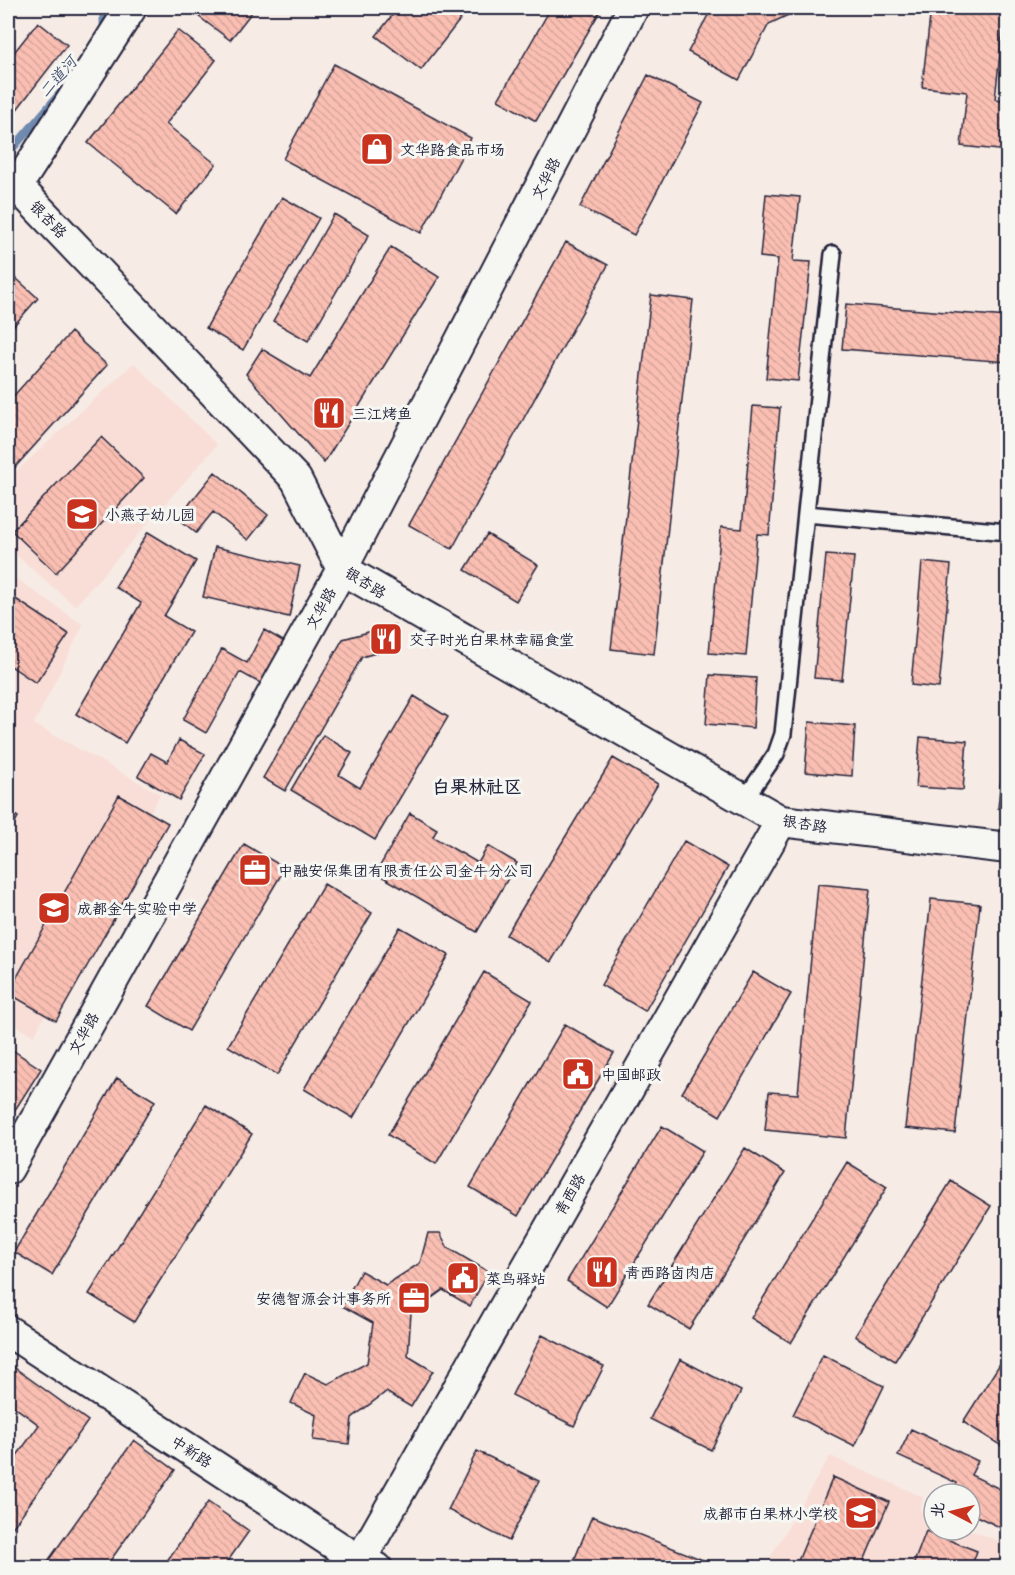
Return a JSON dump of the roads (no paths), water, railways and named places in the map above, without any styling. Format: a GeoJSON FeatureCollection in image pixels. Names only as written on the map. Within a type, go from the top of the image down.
{"type":"FeatureCollection","features":[{"type":"Feature","properties":{"kind":"street","name":"银杏路"},"geometry":{"type":"LineString","coordinates":[[131,8],[17,186],[296,479],[342,569],[781,821],[1008,849]]}},
{"type":"Feature","properties":{"kind":"street","name":"文华路"},"geometry":{"type":"LineString","coordinates":[[8,1169],[342,569],[633,8]]}},
{"type":"Feature","properties":{"kind":"street","name":"青西路"},"geometry":{"type":"LineString","coordinates":[[365,1565],[781,821]]}},
{"type":"Feature","properties":{"kind":"street","name":"中新路"},"geometry":{"type":"LineString","coordinates":[[8,1331],[365,1565]]}},
{"type":"Feature","properties":{"kind":"lane"},"geometry":{"type":"LineString","coordinates":[[744,800],[776,754],[783,734],[833,254]]}},
{"type":"Feature","properties":{"kind":"lane"},"geometry":{"type":"LineString","coordinates":[[806,514],[1008,532]]}},
{"type":"Feature","properties":{"kind":"waterway","name":"二道河"},"geometry":{"type":"LineString","coordinates":[[103,8],[104,33]]}},
{"type":"Feature","properties":{"kind":"waterway","name":"二道河"},"geometry":{"type":"LineString","coordinates":[[8,154],[61,92]]}},
{"type":"Feature","properties":{"kind":"place","name":"文华路食品市场"},"geometry":{"type":"Point","coordinates":[377,149]}},
{"type":"Feature","properties":{"kind":"place","name":"三江烤鱼"},"geometry":{"type":"Point","coordinates":[329,413]}},
{"type":"Feature","properties":{"kind":"place","name":"小燕子幼儿园"},"geometry":{"type":"Point","coordinates":[82,514]}},
{"type":"Feature","properties":{"kind":"place","name":"交子时光白果林幸福食堂"},"geometry":{"type":"Point","coordinates":[386,639]}},
{"type":"Feature","properties":{"kind":"place","name":"中融安保集团有限责任公司金牛分公司"},"geometry":{"type":"Point","coordinates":[255,870]}},
{"type":"Feature","properties":{"kind":"place","name":"成都金牛实验中学"},"geometry":{"type":"Point","coordinates":[54,908]}},
{"type":"Feature","properties":{"kind":"place","name":"中国邮政"},"geometry":{"type":"Point","coordinates":[578,1074]}},
{"type":"Feature","properties":{"kind":"place","name":"青西路卤肉店"},"geometry":{"type":"Point","coordinates":[602,1272]}},
{"type":"Feature","properties":{"kind":"place","name":"菜鸟驿站"},"geometry":{"type":"Point","coordinates":[463,1278]}},
{"type":"Feature","properties":{"kind":"place","name":"安德智源会计事务所"},"geometry":{"type":"Point","coordinates":[414,1298]}},
{"type":"Feature","properties":{"kind":"place","name":"成都市白果林小学校"},"geometry":{"type":"Point","coordinates":[861,1513]}},
{"type":"Feature","properties":{"kind":"district","name":"白果林社区"},"geometry":{"type":"Point","coordinates":[477,786]}}]}
